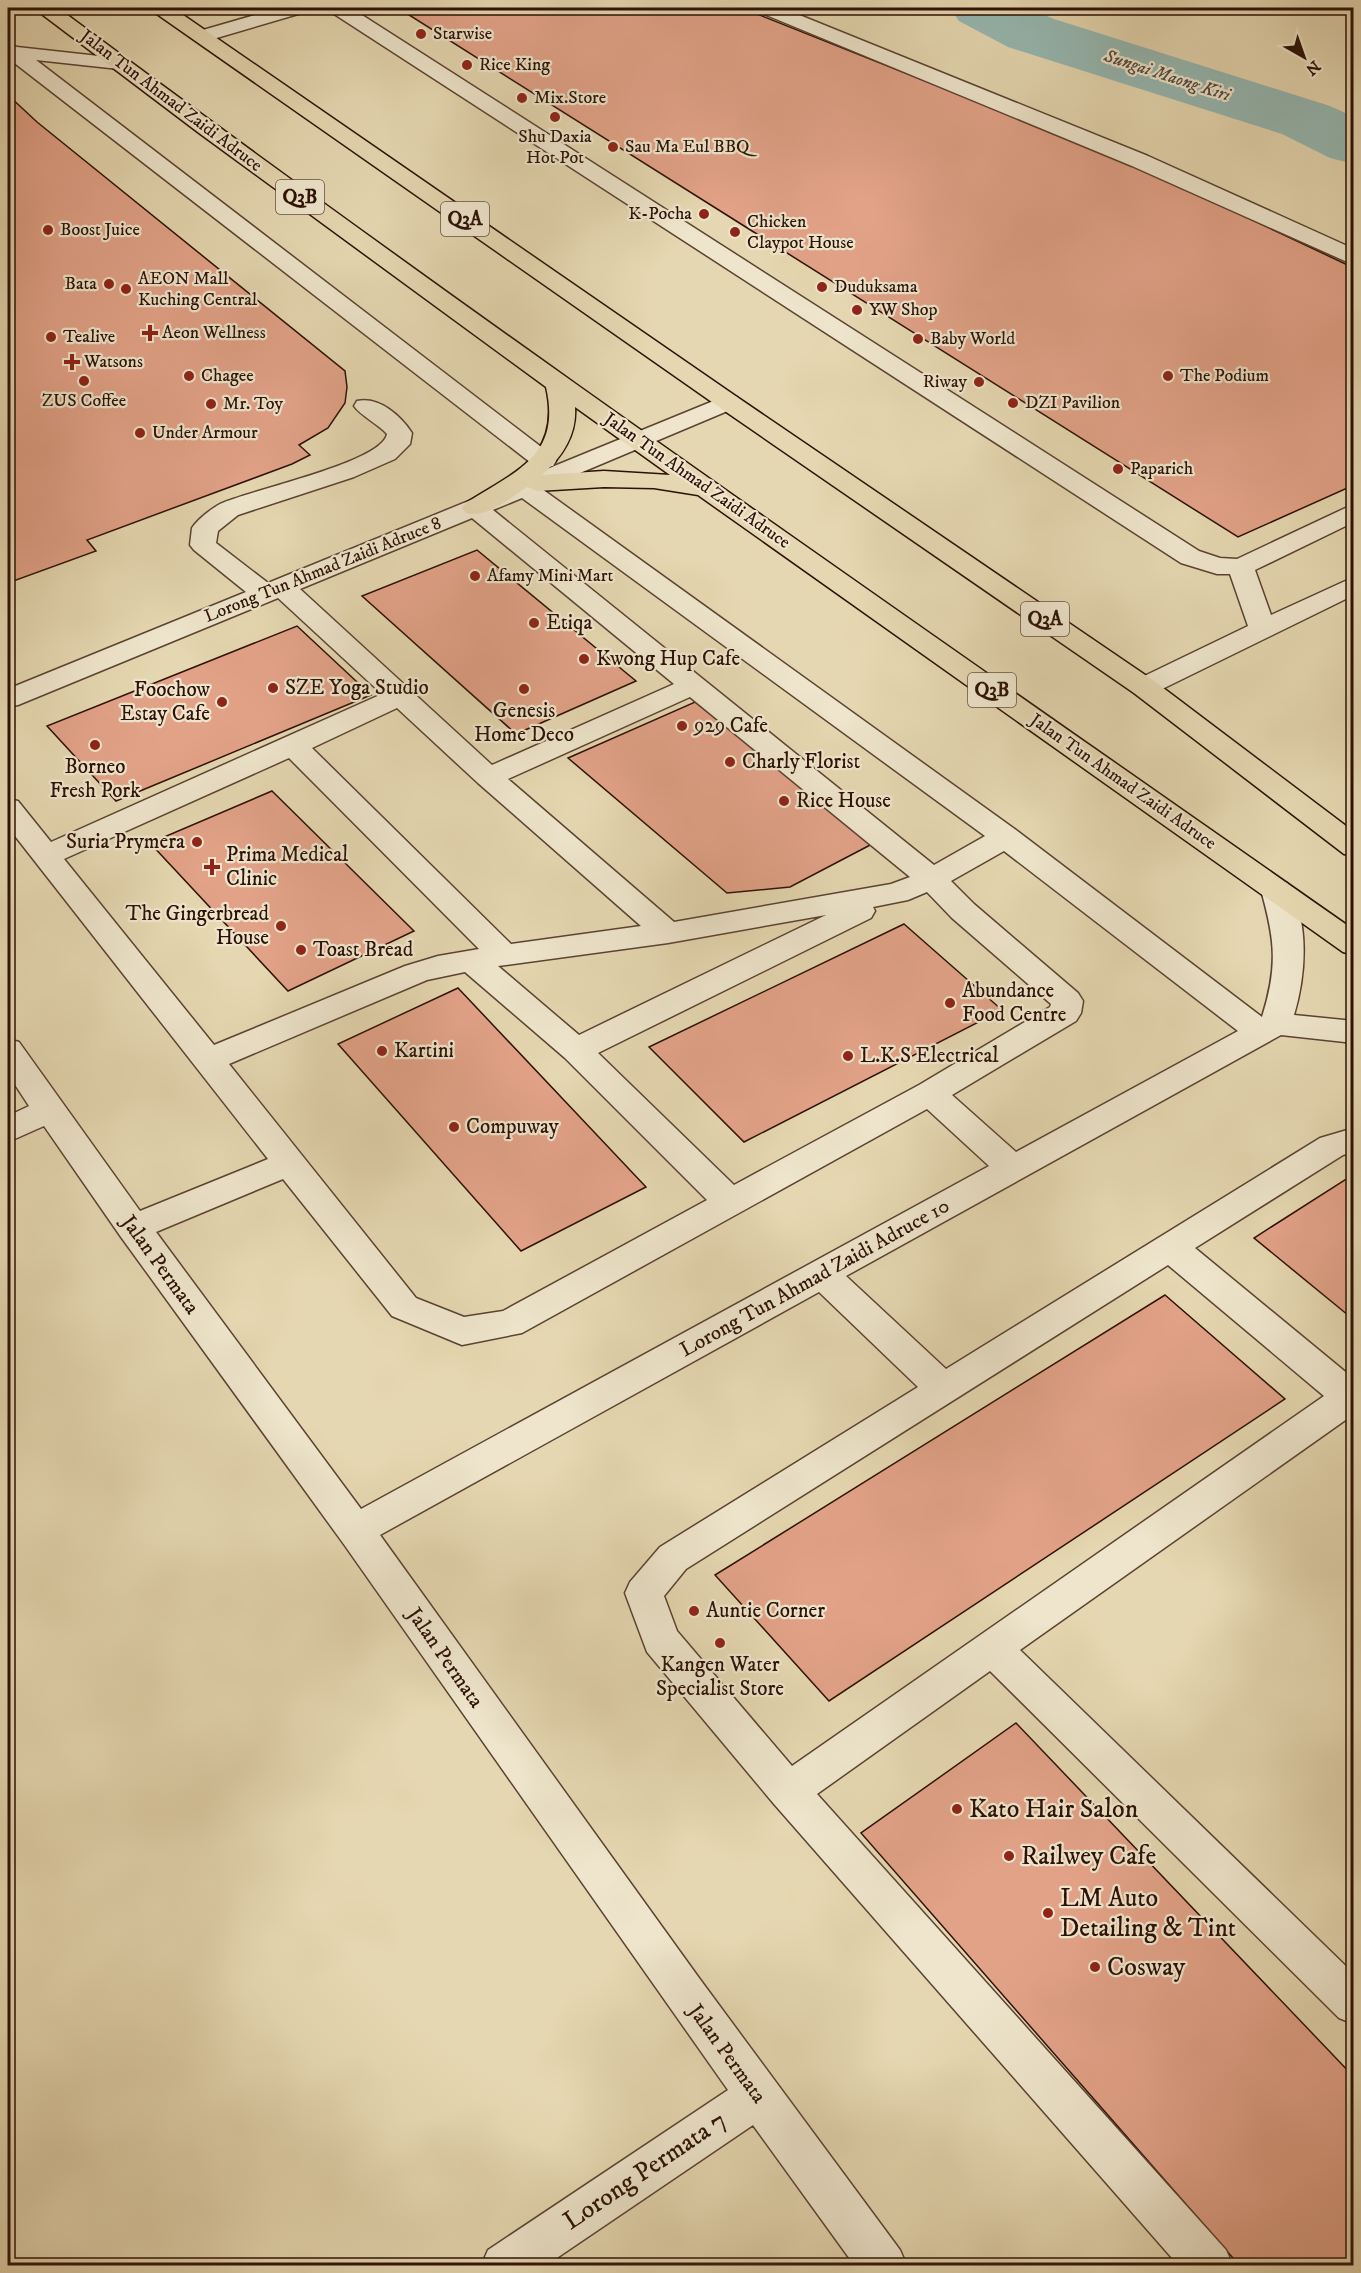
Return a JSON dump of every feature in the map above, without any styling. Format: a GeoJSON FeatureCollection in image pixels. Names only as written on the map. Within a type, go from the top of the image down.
{"type":"FeatureCollection","features":[{"type":"Feature","properties":{"kind":"main road","name":"Jalan Tun Ahmad Zaidi Adruce"},"geometry":{"type":"LineString","coordinates":[[46,8],[191,118],[557,382],[1353,945]]}},
{"type":"Feature","properties":{"kind":"main road","name":"Q3A"},"geometry":{"type":"LineString","coordinates":[[161,8],[728,402],[1144,687],[1353,848]]}},
{"type":"Feature","properties":{"kind":"main road"},"geometry":{"type":"LineString","coordinates":[[535,477],[557,443],[561,427],[563,412],[557,382]]}},
{"type":"Feature","properties":{"kind":"main road"},"geometry":{"type":"LineString","coordinates":[[475,508],[528,476],[654,480],[709,489]]}},
{"type":"Feature","properties":{"kind":"street"},"geometry":{"type":"LineString","coordinates":[[203,36],[298,8]]}},
{"type":"Feature","properties":{"kind":"street"},"geometry":{"type":"LineString","coordinates":[[338,8],[1190,557],[1217,566],[1241,567],[1353,512]]}},
{"type":"Feature","properties":{"kind":"street"},"geometry":{"type":"LineString","coordinates":[[766,8],[1140,161],[1353,258]]}},
{"type":"Feature","properties":{"kind":"street"},"geometry":{"type":"LineString","coordinates":[[10,50],[118,63]]}},
{"type":"Feature","properties":{"kind":"street"},"geometry":{"type":"LineString","coordinates":[[10,50],[535,477],[1006,837],[1268,1028],[1353,1032]]}},
{"type":"Feature","properties":{"kind":"street","name":"Lorong Tun Ahmad Zaidi Adruce 8"},"geometry":{"type":"LineString","coordinates":[[8,699],[475,508],[535,477],[639,440],[728,402]]}},
{"type":"Feature","properties":{"kind":"street"},"geometry":{"type":"LineString","coordinates":[[366,406],[384,417],[400,433],[398,444],[386,454],[345,472],[229,510],[205,528],[203,545],[226,566],[274,591],[400,696],[488,777],[668,933]]}},
{"type":"Feature","properties":{"kind":"street"},"geometry":{"type":"LineString","coordinates":[[8,808],[404,1307],[462,1331],[510,1323],[729,1201],[930,1093],[1065,1013],[1067,1001],[963,911],[932,879],[475,508]]}},
{"type":"Feature","properties":{"kind":"street"},"geometry":{"type":"LineString","coordinates":[[1241,567],[1262,629]]}},
{"type":"Feature","properties":{"kind":"street"},"geometry":{"type":"LineString","coordinates":[[1144,687],[1353,585]]}},
{"type":"Feature","properties":{"kind":"street"},"geometry":{"type":"LineString","coordinates":[[488,777],[694,685]]}},
{"type":"Feature","properties":{"kind":"street"},"geometry":{"type":"LineString","coordinates":[[47,855],[400,696]]}},
{"type":"Feature","properties":{"kind":"street"},"geometry":{"type":"LineString","coordinates":[[293,746],[504,955]]}},
{"type":"Feature","properties":{"kind":"street"},"geometry":{"type":"LineString","coordinates":[[576,1050],[897,893],[932,879],[1006,837]]}},
{"type":"Feature","properties":{"kind":"street"},"geometry":{"type":"LineString","coordinates":[[1268,1028],[1288,986],[1291,961],[1289,936],[1276,890]]}},
{"type":"Feature","properties":{"kind":"street"},"geometry":{"type":"LineString","coordinates":[[209,1060],[416,973],[504,955],[668,933],[897,893]]}},
{"type":"Feature","properties":{"kind":"street"},"geometry":{"type":"LineString","coordinates":[[472,961],[576,1050],[729,1201]]}},
{"type":"Feature","properties":{"kind":"street","name":"Lorong Tun Ahmad Zaidi Adruce 10"},"geometry":{"type":"LineString","coordinates":[[354,1531],[1268,1028]]}},
{"type":"Feature","properties":{"kind":"street","name":"Jalan Permata"},"geometry":{"type":"LineString","coordinates":[[8,1050],[133,1228],[354,1531],[757,2096],[884,2265]]}},
{"type":"Feature","properties":{"kind":"street"},"geometry":{"type":"LineString","coordinates":[[930,1093],[1012,1168]]}},
{"type":"Feature","properties":{"kind":"street"},"geometry":{"type":"LineString","coordinates":[[8,1130],[49,1110]]}},
{"type":"Feature","properties":{"kind":"street"},"geometry":{"type":"LineString","coordinates":[[1210,2265],[788,1791],[661,1640],[644,1593],[673,1558],[1332,1146],[1353,1140]]}},
{"type":"Feature","properties":{"kind":"street"},"geometry":{"type":"LineString","coordinates":[[133,1228],[291,1163]]}},
{"type":"Feature","properties":{"kind":"street"},"geometry":{"type":"LineString","coordinates":[[788,1791],[1351,1399],[1171,1248]]}},
{"type":"Feature","properties":{"kind":"street"},"geometry":{"type":"LineString","coordinates":[[822,1275],[944,1389]]}},
{"type":"Feature","properties":{"kind":"street"},"geometry":{"type":"LineString","coordinates":[[993,1649],[1353,2004]]}},
{"type":"Feature","properties":{"kind":"street","name":"Lorong Permata 7"},"geometry":{"type":"LineString","coordinates":[[504,2265],[757,2096]]}},
{"type":"Feature","properties":{"kind":"building","name":"The Podium"},"geometry":{"type":"Polygon","coordinates":[[[398,8],[742,8],[1136,165],[1354,268],[1354,485],[1238,537],[398,8]]]}},
{"type":"Feature","properties":{"kind":"building","name":"AEON Mall Kuching Central"},"geometry":{"type":"Polygon","coordinates":[[[8,95],[37,122],[345,371],[347,387],[345,403],[328,428],[299,445],[310,455],[292,464],[87,540],[96,551],[8,583],[8,95]]]}},
{"type":"Feature","properties":{"kind":"building"},"geometry":{"type":"Polygon","coordinates":[[[477,550],[636,681],[516,734],[362,596],[477,550]]]}},
{"type":"Feature","properties":{"kind":"building"},"geometry":{"type":"Polygon","coordinates":[[[297,626],[371,695],[116,801],[47,726],[297,626]]]}},
{"type":"Feature","properties":{"kind":"building"},"geometry":{"type":"Polygon","coordinates":[[[695,702],[874,843],[790,887],[727,893],[568,758],[695,702]]]}},
{"type":"Feature","properties":{"kind":"building"},"geometry":{"type":"Polygon","coordinates":[[[272,791],[414,931],[288,991],[150,843],[272,791]]]}},
{"type":"Feature","properties":{"kind":"building"},"geometry":{"type":"Polygon","coordinates":[[[904,924],[1002,1010],[744,1142],[649,1047],[904,924]]]}},
{"type":"Feature","properties":{"kind":"building"},"geometry":{"type":"Polygon","coordinates":[[[458,988],[646,1187],[521,1251],[338,1044],[458,988]]]}},
{"type":"Feature","properties":{"kind":"building"},"geometry":{"type":"Polygon","coordinates":[[[1354,1174],[1354,1320],[1254,1238],[1354,1174]]]}},
{"type":"Feature","properties":{"kind":"building"},"geometry":{"type":"Polygon","coordinates":[[[1165,1295],[1285,1399],[829,1701],[715,1575],[1165,1295]]]}},
{"type":"Feature","properties":{"kind":"building"},"geometry":{"type":"Polygon","coordinates":[[[1016,1723],[1354,2077],[1354,2266],[1240,2266],[861,1833],[1016,1723]]]}},
{"type":"Feature","properties":{"kind":"waterway","name":"Sungai Maong Kiri"},"geometry":{"type":"LineString","coordinates":[[981,8],[1031,33],[1306,120],[1354,144]]}},
{"type":"Feature","properties":{"kind":"place","name":"Starwise"},"geometry":{"type":"Point","coordinates":[421,34]}},
{"type":"Feature","properties":{"kind":"place","name":"Rice King"},"geometry":{"type":"Point","coordinates":[467,65]}},
{"type":"Feature","properties":{"kind":"place","name":"Mix.Store"},"geometry":{"type":"Point","coordinates":[522,98]}},
{"type":"Feature","properties":{"kind":"place","name":"Shu Daxia Hot Pot"},"geometry":{"type":"Point","coordinates":[555,117]}},
{"type":"Feature","properties":{"kind":"place","name":"Sau Ma Eul BBQ"},"geometry":{"type":"Point","coordinates":[613,147]}},
{"type":"Feature","properties":{"kind":"place","name":"K-Pocha"},"geometry":{"type":"Point","coordinates":[704,214]}},
{"type":"Feature","properties":{"kind":"place","name":"Boost Juice"},"geometry":{"type":"Point","coordinates":[48,230]}},
{"type":"Feature","properties":{"kind":"place","name":"Chicken Claypot House"},"geometry":{"type":"Point","coordinates":[735,232]}},
{"type":"Feature","properties":{"kind":"place","name":"Bata"},"geometry":{"type":"Point","coordinates":[109,284]}},
{"type":"Feature","properties":{"kind":"place","name":"Duduksama"},"geometry":{"type":"Point","coordinates":[822,287]}},
{"type":"Feature","properties":{"kind":"place","name":"AEON Mall Kuching Central"},"geometry":{"type":"Point","coordinates":[126,289]}},
{"type":"Feature","properties":{"kind":"place","name":"YW Shop"},"geometry":{"type":"Point","coordinates":[857,310]}},
{"type":"Feature","properties":{"kind":"place","name":"Aeon Wellness"},"geometry":{"type":"Point","coordinates":[150,333]}},
{"type":"Feature","properties":{"kind":"place","name":"Tealive"},"geometry":{"type":"Point","coordinates":[51,337]}},
{"type":"Feature","properties":{"kind":"place","name":"Baby World"},"geometry":{"type":"Point","coordinates":[918,339]}},
{"type":"Feature","properties":{"kind":"place","name":"Watsons"},"geometry":{"type":"Point","coordinates":[72,362]}},
{"type":"Feature","properties":{"kind":"place","name":"Chagee"},"geometry":{"type":"Point","coordinates":[189,376]}},
{"type":"Feature","properties":{"kind":"place","name":"The Podium"},"geometry":{"type":"Point","coordinates":[1168,376]}},
{"type":"Feature","properties":{"kind":"place","name":"ZUS Coffee"},"geometry":{"type":"Point","coordinates":[84,381]}},
{"type":"Feature","properties":{"kind":"place","name":"Riway"},"geometry":{"type":"Point","coordinates":[979,382]}},
{"type":"Feature","properties":{"kind":"place","name":"DZI Pavilion"},"geometry":{"type":"Point","coordinates":[1013,403]}},
{"type":"Feature","properties":{"kind":"place","name":"Mr. Toy"},"geometry":{"type":"Point","coordinates":[211,404]}},
{"type":"Feature","properties":{"kind":"place","name":"Under Armour"},"geometry":{"type":"Point","coordinates":[140,433]}},
{"type":"Feature","properties":{"kind":"place","name":"Paparich"},"geometry":{"type":"Point","coordinates":[1118,469]}},
{"type":"Feature","properties":{"kind":"place","name":"Afamy Mini Mart"},"geometry":{"type":"Point","coordinates":[475,576]}},
{"type":"Feature","properties":{"kind":"place","name":"Etiqa"},"geometry":{"type":"Point","coordinates":[534,623]}},
{"type":"Feature","properties":{"kind":"place","name":"Kwong Hup Cafe"},"geometry":{"type":"Point","coordinates":[584,659]}},
{"type":"Feature","properties":{"kind":"place","name":"SZE Yoga Studio"},"geometry":{"type":"Point","coordinates":[273,688]}},
{"type":"Feature","properties":{"kind":"place","name":"Genesis Home Deco"},"geometry":{"type":"Point","coordinates":[524,689]}},
{"type":"Feature","properties":{"kind":"place","name":"Foochow Estay Cafe"},"geometry":{"type":"Point","coordinates":[222,702]}},
{"type":"Feature","properties":{"kind":"place","name":"929 Cafe"},"geometry":{"type":"Point","coordinates":[682,726]}},
{"type":"Feature","properties":{"kind":"place","name":"Borneo Fresh Pork"},"geometry":{"type":"Point","coordinates":[95,745]}},
{"type":"Feature","properties":{"kind":"place","name":"Charly Florist"},"geometry":{"type":"Point","coordinates":[730,762]}},
{"type":"Feature","properties":{"kind":"place","name":"Rice House"},"geometry":{"type":"Point","coordinates":[784,801]}},
{"type":"Feature","properties":{"kind":"place","name":"Suria Prymera"},"geometry":{"type":"Point","coordinates":[197,842]}},
{"type":"Feature","properties":{"kind":"place","name":"Prima Medical Clinic"},"geometry":{"type":"Point","coordinates":[212,867]}},
{"type":"Feature","properties":{"kind":"place","name":"The Gingerbread House"},"geometry":{"type":"Point","coordinates":[281,926]}},
{"type":"Feature","properties":{"kind":"place","name":"Toast Bread"},"geometry":{"type":"Point","coordinates":[301,950]}},
{"type":"Feature","properties":{"kind":"place","name":"Abundance Food Centre"},"geometry":{"type":"Point","coordinates":[950,1003]}},
{"type":"Feature","properties":{"kind":"place","name":"Kartini"},"geometry":{"type":"Point","coordinates":[382,1051]}},
{"type":"Feature","properties":{"kind":"place","name":"L.K.S Electrical"},"geometry":{"type":"Point","coordinates":[848,1056]}},
{"type":"Feature","properties":{"kind":"place","name":"Compuway"},"geometry":{"type":"Point","coordinates":[454,1127]}},
{"type":"Feature","properties":{"kind":"place","name":"Auntie Corner"},"geometry":{"type":"Point","coordinates":[694,1611]}},
{"type":"Feature","properties":{"kind":"place","name":"Kangen Water Specialist Store"},"geometry":{"type":"Point","coordinates":[720,1643]}},
{"type":"Feature","properties":{"kind":"place","name":"Kato Hair Salon"},"geometry":{"type":"Point","coordinates":[957,1809]}},
{"type":"Feature","properties":{"kind":"place","name":"Railwey Cafe"},"geometry":{"type":"Point","coordinates":[1009,1856]}},
{"type":"Feature","properties":{"kind":"place","name":"LM Auto Detailing & Tint"},"geometry":{"type":"Point","coordinates":[1048,1913]}},
{"type":"Feature","properties":{"kind":"place","name":"Cosway"},"geometry":{"type":"Point","coordinates":[1095,1967]}}]}
